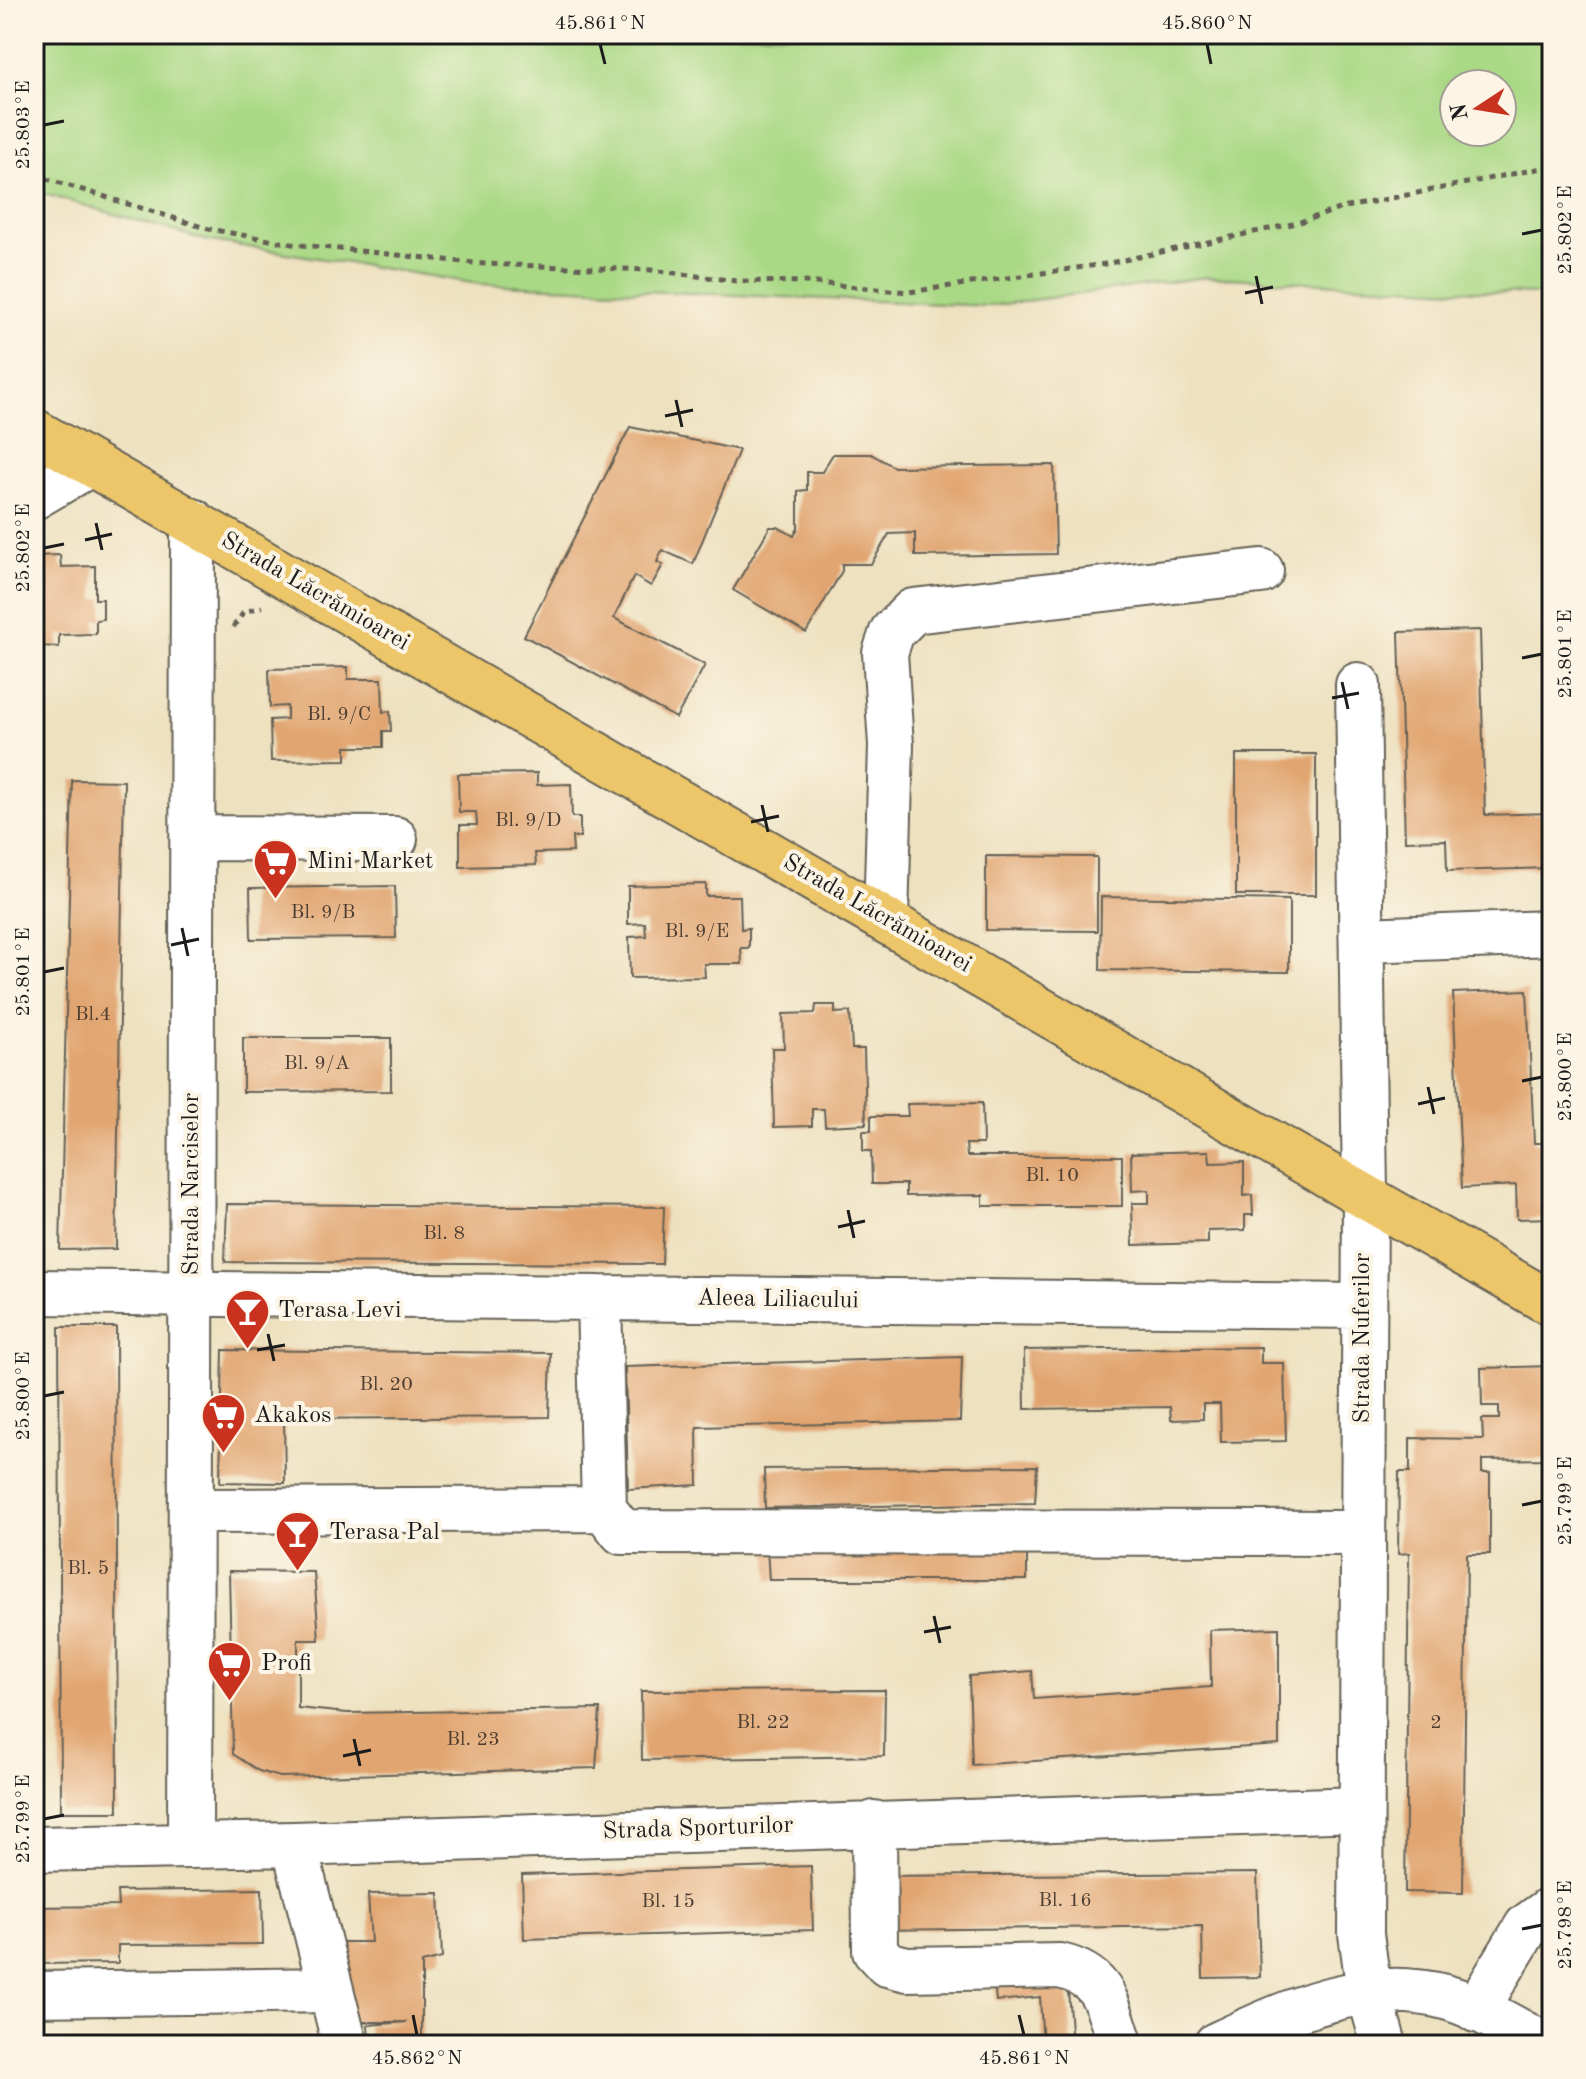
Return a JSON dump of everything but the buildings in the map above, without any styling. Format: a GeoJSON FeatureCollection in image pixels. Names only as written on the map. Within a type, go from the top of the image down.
{"type":"FeatureCollection","features":[{"type":"Feature","properties":{"kind":"main road","name":"Strada Lăcrămioarei"},"geometry":{"type":"LineString","coordinates":[[34,431],[1552,1304]]}},
{"type":"Feature","properties":{"kind":"street"},"geometry":{"type":"LineString","coordinates":[[34,497],[90,464]]}},
{"type":"Feature","properties":{"kind":"street","name":"Strada Narciselor"},"geometry":{"type":"LineString","coordinates":[[190,1846],[193,521]]}},
{"type":"Feature","properties":{"kind":"street"},"geometry":{"type":"LineString","coordinates":[[886,919],[891,745],[885,653],[892,632],[913,611],[1261,571]]}},
{"type":"Feature","properties":{"kind":"street","name":"Strada Nuferilor"},"geometry":{"type":"LineString","coordinates":[[1358,685],[1364,940],[1365,1194],[1361,1934],[1369,1991],[1384,2045]]}},
{"type":"Feature","properties":{"kind":"street"},"geometry":{"type":"LineString","coordinates":[[193,838],[395,839]]}},
{"type":"Feature","properties":{"kind":"street"},"geometry":{"type":"LineString","coordinates":[[1364,940],[1552,933]]}},
{"type":"Feature","properties":{"kind":"street","name":"Aleea Liliacului"},"geometry":{"type":"LineString","coordinates":[[34,1292],[1364,1306]]}},
{"type":"Feature","properties":{"kind":"street"},"geometry":{"type":"LineString","coordinates":[[599,1298],[604,1509],[622,1532],[1361,1533]]}},
{"type":"Feature","properties":{"kind":"street"},"geometry":{"type":"LineString","coordinates":[[191,1511],[604,1509]]}},
{"type":"Feature","properties":{"kind":"street","name":"Strada Sporturilor"},"geometry":{"type":"LineString","coordinates":[[34,1849],[294,1844],[1361,1809]]}},
{"type":"Feature","properties":{"kind":"street"},"geometry":{"type":"LineString","coordinates":[[874,1823],[875,1951],[887,1964],[907,1969],[1060,1966],[1082,1971],[1099,1984],[1121,2045]]}},
{"type":"Feature","properties":{"kind":"street"},"geometry":{"type":"LineString","coordinates":[[294,1844],[345,2045]]}},
{"type":"Feature","properties":{"kind":"street"},"geometry":{"type":"LineString","coordinates":[[1476,2010],[1527,1926],[1552,1908]]}},
{"type":"Feature","properties":{"kind":"street"},"geometry":{"type":"LineString","coordinates":[[34,1994],[330,1990]]}},
{"type":"Feature","properties":{"kind":"street"},"geometry":{"type":"LineString","coordinates":[[1216,2045],[1321,2001],[1369,1991],[1409,1990],[1447,1998],[1545,2045]]}},
{"type":"Feature","properties":{"kind":"path"},"geometry":{"type":"LineString","coordinates":[[34,175],[209,229],[292,244],[484,264],[651,270],[736,281],[806,282],[909,292],[1105,264],[1297,223],[1342,208],[1552,166]]}},
{"type":"Feature","properties":{"kind":"green space"},"geometry":{"type":"Polygon","coordinates":[[[34,34],[1552,34],[1552,295],[1207,277],[989,306],[479,284],[205,240],[34,191],[34,34]]]}},
{"type":"Feature","properties":{"kind":"place","name":"Mini Market"},"geometry":{"type":"Point","coordinates":[276,901]}},
{"type":"Feature","properties":{"kind":"place","name":"Terasa Levi"},"geometry":{"type":"Point","coordinates":[247,1350]}},
{"type":"Feature","properties":{"kind":"place","name":"Akakos"},"geometry":{"type":"Point","coordinates":[223,1455]}},
{"type":"Feature","properties":{"kind":"place","name":"Terasa Pal"},"geometry":{"type":"Point","coordinates":[298,1572]}},
{"type":"Feature","properties":{"kind":"place","name":"Profi"},"geometry":{"type":"Point","coordinates":[230,1703]}}]}
